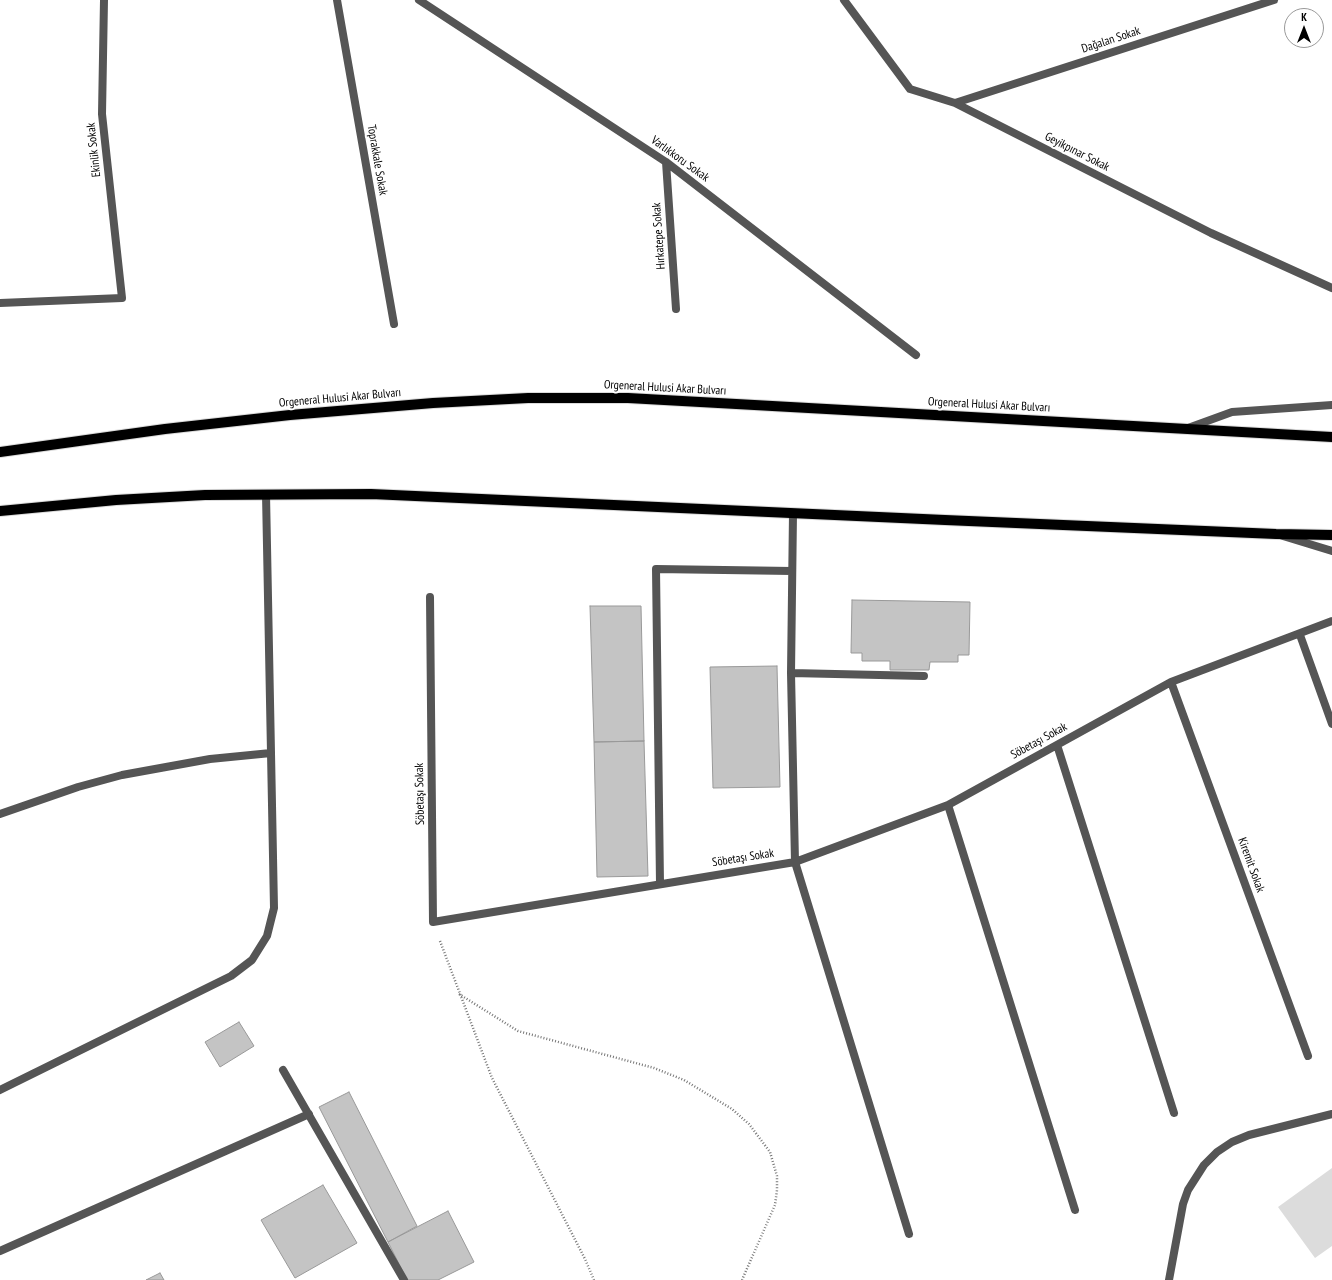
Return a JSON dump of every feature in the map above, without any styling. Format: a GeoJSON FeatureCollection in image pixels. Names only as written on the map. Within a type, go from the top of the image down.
{"type":"FeatureCollection","features":[{"type":"Feature","properties":{"kind":"main road","name":"Orgeneral Hulusi Akar Bulvarı"},"geometry":{"type":"LineString","coordinates":[[0,452],[157,430],[290,415],[433,402],[528,398],[628,398],[1332,437]]}},
{"type":"Feature","properties":{"kind":"main road"},"geometry":{"type":"LineString","coordinates":[[0,510],[116,500],[266,494],[371,494],[446,496],[1276,534],[1332,535]]}},
{"type":"Feature","properties":{"kind":"street","name":"Ekinlik Sokak"},"geometry":{"type":"LineString","coordinates":[[0,303],[122,298],[102,114],[104,0]]}},
{"type":"Feature","properties":{"kind":"street","name":"Toprakkale Sokak"},"geometry":{"type":"LineString","coordinates":[[336,0],[394,324]]}},
{"type":"Feature","properties":{"kind":"street","name":"Varlıkkoru Sokak"},"geometry":{"type":"LineString","coordinates":[[419,0],[666,162],[916,355]]}},
{"type":"Feature","properties":{"kind":"street","name":"Dağalan Sokak"},"geometry":{"type":"LineString","coordinates":[[955,103],[1274,0]]}},
{"type":"Feature","properties":{"kind":"street","name":"Geyikpınar Sokak"},"geometry":{"type":"LineString","coordinates":[[846,1],[910,89],[955,103],[1211,233],[1332,288]]}},
{"type":"Feature","properties":{"kind":"street","name":"Hırkatepe Sokak"},"geometry":{"type":"LineString","coordinates":[[666,162],[676,309]]}},
{"type":"Feature","properties":{"kind":"street"},"geometry":{"type":"LineString","coordinates":[[1184,429],[1232,412],[1332,405]]}},
{"type":"Feature","properties":{"kind":"street"},"geometry":{"type":"LineString","coordinates":[[0,1090],[231,976],[252,960],[268,936],[274,908],[266,494]]}},
{"type":"Feature","properties":{"kind":"street"},"geometry":{"type":"LineString","coordinates":[[793,513],[791,673],[795,862],[909,1234]]}},
{"type":"Feature","properties":{"kind":"street"},"geometry":{"type":"LineString","coordinates":[[1276,534],[1332,551]]}},
{"type":"Feature","properties":{"kind":"street"},"geometry":{"type":"LineString","coordinates":[[660,884],[656,569],[792,571]]}},
{"type":"Feature","properties":{"kind":"street","name":"Söbetaşı Sokak"},"geometry":{"type":"LineString","coordinates":[[430,597],[433,922],[795,862],[948,805],[1171,682],[1300,635],[1332,621]]}},
{"type":"Feature","properties":{"kind":"street"},"geometry":{"type":"LineString","coordinates":[[1300,635],[1332,724]]}},
{"type":"Feature","properties":{"kind":"street"},"geometry":{"type":"LineString","coordinates":[[791,673],[924,676]]}},
{"type":"Feature","properties":{"kind":"street","name":"Kiremit Sokak"},"geometry":{"type":"LineString","coordinates":[[1171,682],[1308,1056]]}},
{"type":"Feature","properties":{"kind":"street"},"geometry":{"type":"LineString","coordinates":[[1057,745],[1174,1113]]}},
{"type":"Feature","properties":{"kind":"street"},"geometry":{"type":"LineString","coordinates":[[0,814],[78,787],[122,775],[210,759],[271,753]]}},
{"type":"Feature","properties":{"kind":"street"},"geometry":{"type":"LineString","coordinates":[[948,805],[1075,1210]]}},
{"type":"Feature","properties":{"kind":"street"},"geometry":{"type":"LineString","coordinates":[[282,1070],[404,1280]]}},
{"type":"Feature","properties":{"kind":"street"},"geometry":{"type":"LineString","coordinates":[[0,1251],[308,1114]]}},
{"type":"Feature","properties":{"kind":"street"},"geometry":{"type":"LineString","coordinates":[[1169,1280],[1183,1204],[1191,1184],[1204,1165],[1217,1152],[1232,1142],[1249,1135],[1332,1114]]}},
{"type":"Feature","properties":{"kind":"path"},"geometry":{"type":"LineString","coordinates":[[433,922],[492,1078],[585,1259],[594,1280]]}},
{"type":"Feature","properties":{"kind":"path"},"geometry":{"type":"LineString","coordinates":[[459,994],[518,1031],[654,1068],[684,1080],[732,1109],[749,1124],[770,1152],[777,1176],[777,1190],[775,1205],[742,1280]]}},
{"type":"Feature","properties":{"kind":"shaded area"},"geometry":{"type":"Polygon","coordinates":[[[1332,1168],[1332,1246],[1315,1258],[1278,1207],[1332,1168]]]}},
{"type":"Feature","properties":{"kind":"building"},"geometry":{"type":"Polygon","coordinates":[[[852,600],[970,602],[969,655],[958,655],[958,662],[930,662],[929,670],[890,670],[890,661],[862,661],[862,653],[851,653],[852,600]]]}},
{"type":"Feature","properties":{"kind":"building"},"geometry":{"type":"Polygon","coordinates":[[[590,606],[641,606],[644,741],[594,742],[590,606]]]}},
{"type":"Feature","properties":{"kind":"building"},"geometry":{"type":"Polygon","coordinates":[[[777,666],[780,787],[713,788],[710,667],[777,666]]]}},
{"type":"Feature","properties":{"kind":"building"},"geometry":{"type":"Polygon","coordinates":[[[644,741],[648,876],[597,877],[594,742],[644,741]]]}},
{"type":"Feature","properties":{"kind":"building"},"geometry":{"type":"Polygon","coordinates":[[[239,1022],[254,1046],[220,1067],[205,1042],[239,1022]]]}},
{"type":"Feature","properties":{"kind":"building"},"geometry":{"type":"Polygon","coordinates":[[[349,1092],[417,1226],[388,1242],[319,1107],[349,1092]]]}},
{"type":"Feature","properties":{"kind":"building"},"geometry":{"type":"Polygon","coordinates":[[[323,1185],[357,1243],[295,1278],[261,1220],[323,1185]]]}},
{"type":"Feature","properties":{"kind":"building"},"geometry":{"type":"Polygon","coordinates":[[[448,1211],[474,1262],[438,1280],[407,1280],[388,1242],[448,1211]]]}},
{"type":"Feature","properties":{"kind":"building"},"geometry":{"type":"Polygon","coordinates":[[[160,1273],[164,1280],[146,1280],[160,1273]]]}}]}
